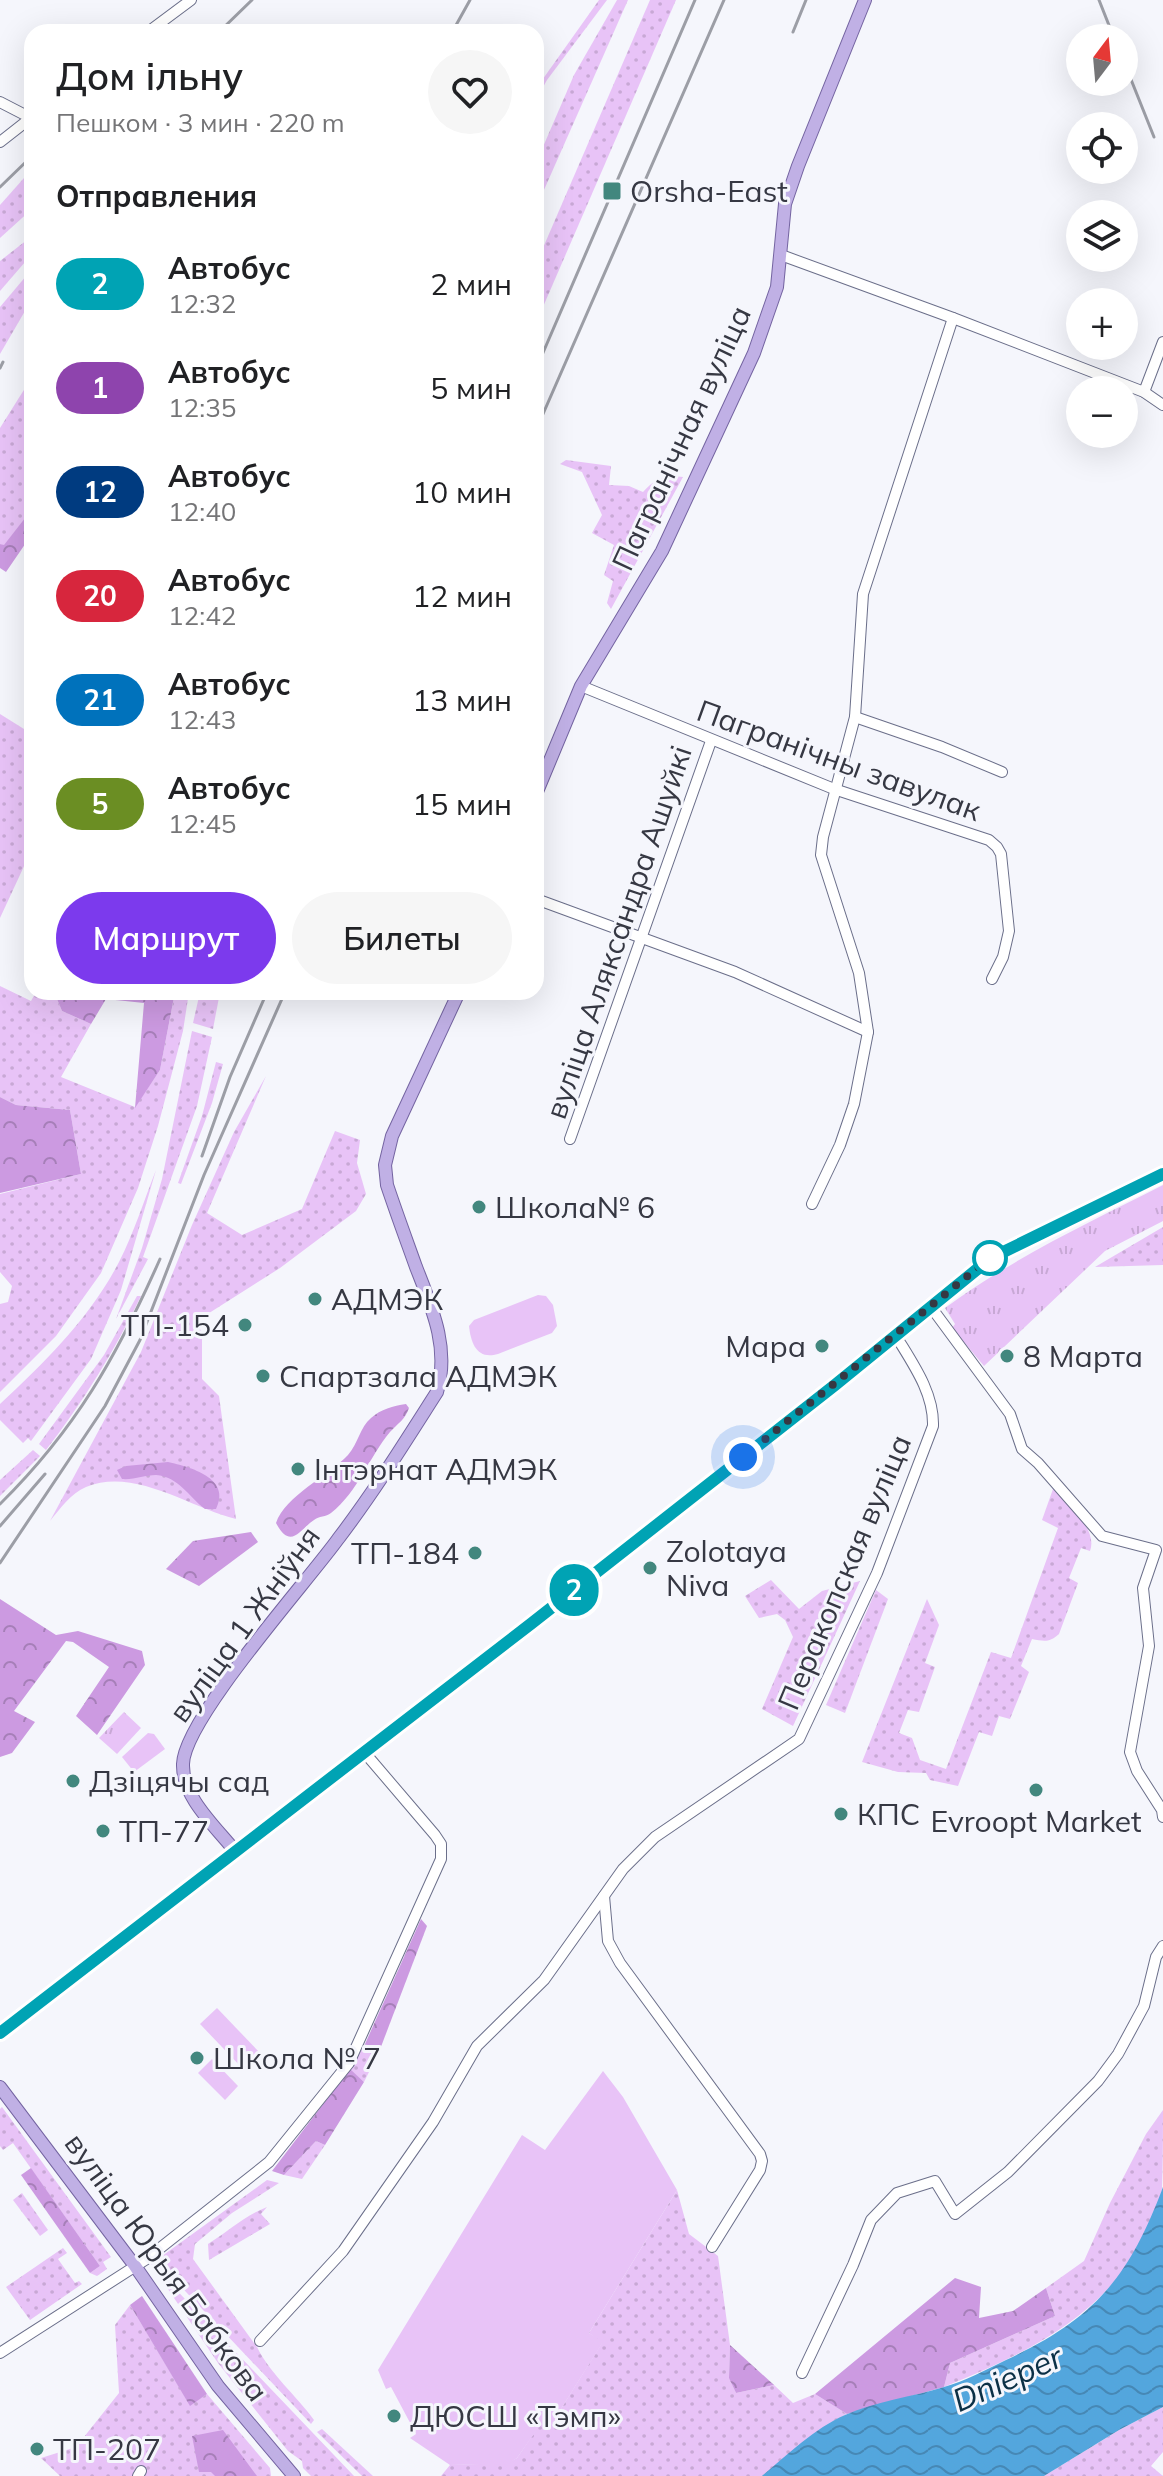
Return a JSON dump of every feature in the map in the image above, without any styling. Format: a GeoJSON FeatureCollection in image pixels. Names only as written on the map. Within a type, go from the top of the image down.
{"type":"FeatureCollection","features":[{"type":"Feature","properties":{"kind":"main road","name":"Пагранічная вуліца"},"geometry":{"type":"LineString","coordinates":[[544,775],[581,686],[662,551],[754,353],[775,296],[785,204],[865,0]]}},
{"type":"Feature","properties":{"kind":"main road","name":"вуліца 1 Жніўня"},"geometry":{"type":"LineString","coordinates":[[235,1851],[191,1795],[184,1780],[184,1750],[220,1691],[339,1538],[437,1392],[443,1368],[442,1349],[433,1311],[387,1185],[385,1165],[392,1136],[455,1000]]}},
{"type":"Feature","properties":{"kind":"main road"},"geometry":{"type":"LineString","coordinates":[[0,2033],[365,1753],[991,1258],[1163,1174]]}},
{"type":"Feature","properties":{"kind":"main road","name":"вуліца Юрыя Бабкова"},"geometry":{"type":"LineString","coordinates":[[0,2087],[135,2266],[218,2386],[294,2476]]}},
{"type":"Feature","properties":{"kind":"street"},"geometry":{"type":"LineString","coordinates":[[159,24],[191,0]]}},
{"type":"Feature","properties":{"kind":"street"},"geometry":{"type":"LineString","coordinates":[[0,102],[24,113]]}},
{"type":"Feature","properties":{"kind":"street"},"geometry":{"type":"LineString","coordinates":[[0,142],[24,123]]}},
{"type":"Feature","properties":{"kind":"street"},"geometry":{"type":"LineString","coordinates":[[781,255],[1144,392],[1163,405]]}},
{"type":"Feature","properties":{"kind":"street"},"geometry":{"type":"LineString","coordinates":[[812,1204],[836,1155],[854,1104],[868,1032],[859,973],[821,855],[825,823],[855,717],[863,594],[953,318]]}},
{"type":"Feature","properties":{"kind":"street"},"geometry":{"type":"LineString","coordinates":[[1144,392],[1163,342]]}},
{"type":"Feature","properties":{"kind":"street","name":"Пагранічны завулак"},"geometry":{"type":"LineString","coordinates":[[581,686],[834,789],[989,840],[1001,854],[1009,931],[1003,957],[992,979]]}},
{"type":"Feature","properties":{"kind":"street"},"geometry":{"type":"LineString","coordinates":[[855,717],[1002,772]]}},
{"type":"Feature","properties":{"kind":"street","name":"вуліца Аляксандра Ашуйкі"},"geometry":{"type":"LineString","coordinates":[[570,1139],[711,741]]}},
{"type":"Feature","properties":{"kind":"street"},"geometry":{"type":"LineString","coordinates":[[544,902],[735,972],[868,1032]]}},
{"type":"Feature","properties":{"kind":"street"},"geometry":{"type":"LineString","coordinates":[[931,1307],[1010,1414],[1022,1449],[1102,1536],[1156,1550],[1143,1588],[1149,1646],[1130,1752],[1163,1817]]}},
{"type":"Feature","properties":{"kind":"street","name":"Перакопская вуліца"},"geometry":{"type":"LineString","coordinates":[[260,2341],[343,2251],[433,2122],[477,2046],[544,1980],[623,1869],[655,1837],[799,1739],[877,1573],[933,1426],[933,1410],[927,1393],[896,1336]]}},
{"type":"Feature","properties":{"kind":"street"},"geometry":{"type":"LineString","coordinates":[[0,2353],[135,2266],[258,2172],[349,2063],[441,1859],[441,1844],[365,1753]]}},
{"type":"Feature","properties":{"kind":"street"},"geometry":{"type":"LineString","coordinates":[[604,1896],[608,1941],[620,1963],[760,2154],[760,2170],[712,2247]]}},
{"type":"Feature","properties":{"kind":"street"},"geometry":{"type":"LineString","coordinates":[[802,2373],[871,2220],[897,2193],[935,2181],[955,2214],[1008,2172],[1098,2081],[1118,2054],[1144,2006],[1156,1957],[1163,1946]]}},
{"type":"Feature","properties":{"kind":"green space"},"geometry":{"type":"Polygon","coordinates":[[[599,0],[607,0],[544,85],[544,77],[599,0]]]}},
{"type":"Feature","properties":{"kind":"green space"},"geometry":{"type":"Polygon","coordinates":[[[617,0],[628,0],[544,190],[544,144],[574,75],[617,0]]]}},
{"type":"Feature","properties":{"kind":"green space"},"geometry":{"type":"Polygon","coordinates":[[[650,0],[676,0],[544,305],[544,245],[650,0]]]}},
{"type":"Feature","properties":{"kind":"green space"},"geometry":{"type":"Polygon","coordinates":[[[24,178],[24,216],[0,238],[0,205],[24,178]]]}},
{"type":"Feature","properties":{"kind":"green space"},"geometry":{"type":"Polygon","coordinates":[[[24,242],[24,263],[0,291],[0,261],[24,242]]]}},
{"type":"Feature","properties":{"kind":"green space"},"geometry":{"type":"Polygon","coordinates":[[[24,278],[24,313],[0,354],[0,307],[24,278]]]}},
{"type":"Feature","properties":{"kind":"green space"},"geometry":{"type":"Polygon","coordinates":[[[24,390],[24,520],[4,546],[0,544],[0,428],[24,390]]]}},
{"type":"Feature","properties":{"kind":"green space"},"geometry":{"type":"Polygon","coordinates":[[[566,460],[611,466],[609,485],[629,486],[643,492],[660,478],[683,477],[611,609],[607,603],[613,581],[604,575],[614,545],[592,533],[602,515],[582,472],[560,464],[566,460]]]}},
{"type":"Feature","properties":{"kind":"green space"},"geometry":{"type":"Polygon","coordinates":[[[24,519],[24,546],[6,572],[0,568],[0,544],[4,545],[24,519]]]}},
{"type":"Feature","properties":{"kind":"green space"},"geometry":{"type":"Polygon","coordinates":[[[0,714],[24,729],[24,866],[0,918],[0,714]]]}},
{"type":"Feature","properties":{"kind":"green space"},"geometry":{"type":"Polygon","coordinates":[[[0,986],[24,1000],[57,1000],[62,1011],[91,1024],[61,1077],[135,1107],[160,1070],[173,1000],[188,1000],[183,1031],[158,1126],[138,1188],[101,1273],[56,1336],[0,1392],[0,1304],[8,1302],[12,1286],[0,1272],[0,1194],[81,1174],[70,1110],[16,1105],[0,1097],[0,986]]]}},
{"type":"Feature","properties":{"kind":"green space"},"geometry":{"type":"Polygon","coordinates":[[[57,1000],[105,1000],[91,1024],[62,1011],[57,1000]]]}},
{"type":"Feature","properties":{"kind":"green space"},"geometry":{"type":"Polygon","coordinates":[[[116,1000],[173,1000],[160,1070],[135,1108],[144,1003],[116,1000]]]}},
{"type":"Feature","properties":{"kind":"green space"},"geometry":{"type":"Polygon","coordinates":[[[198,1000],[218,1000],[213,1029],[193,1023],[198,1000]]]}},
{"type":"Feature","properties":{"kind":"green space"},"geometry":{"type":"Polygon","coordinates":[[[192,1031],[212,1037],[197,1106],[143,1257],[148,1259],[116,1319],[142,1248],[162,1179],[192,1031]]]}},
{"type":"Feature","properties":{"kind":"green space"},"geometry":{"type":"Polygon","coordinates":[[[216,1062],[223,1064],[212,1103],[181,1184],[178,1183],[202,1116],[216,1062]]]}},
{"type":"Feature","properties":{"kind":"green space"},"geometry":{"type":"Polygon","coordinates":[[[266,1076],[207,1213],[242,1235],[302,1209],[335,1131],[360,1140],[357,1163],[366,1194],[356,1211],[280,1268],[195,1322],[202,1332],[202,1379],[219,1396],[236,1519],[143,1485],[105,1482],[75,1493],[50,1521],[141,1352],[192,1225],[234,1132],[266,1076]]]}},
{"type":"Feature","properties":{"kind":"green space"},"geometry":{"type":"Polygon","coordinates":[[[0,1097],[16,1105],[70,1110],[81,1174],[0,1193],[0,1097]]]}},
{"type":"Feature","properties":{"kind":"green space"},"geometry":{"type":"Polygon","coordinates":[[[156,1170],[121,1290],[91,1359],[31,1441],[28,1438],[23,1443],[0,1420],[0,1404],[50,1355],[94,1302],[124,1251],[156,1170]]]}},
{"type":"Feature","properties":{"kind":"green space"},"geometry":{"type":"Polygon","coordinates":[[[1163,1185],[1163,1221],[1105,1251],[984,1366],[952,1328],[955,1324],[945,1308],[971,1290],[1051,1242],[1163,1185]]]}},
{"type":"Feature","properties":{"kind":"green space"},"geometry":{"type":"Polygon","coordinates":[[[1163,1227],[1163,1265],[1095,1267],[1163,1227]]]}},
{"type":"Feature","properties":{"kind":"green space"},"geometry":{"type":"Polygon","coordinates":[[[538,1295],[546,1296],[553,1305],[557,1326],[552,1333],[498,1354],[485,1355],[476,1349],[469,1326],[474,1320],[538,1295]]]}},
{"type":"Feature","properties":{"kind":"green space"},"geometry":{"type":"Polygon","coordinates":[[[137,1296],[141,1296],[109,1357],[46,1450],[39,1444],[104,1355],[137,1296]]]}},
{"type":"Feature","properties":{"kind":"green space"},"geometry":{"type":"Polygon","coordinates":[[[406,1404],[409,1408],[405,1416],[390,1432],[340,1505],[295,1535],[286,1536],[276,1523],[288,1504],[348,1455],[367,1422],[375,1415],[406,1404]]]}},
{"type":"Feature","properties":{"kind":"green space"},"geometry":{"type":"Polygon","coordinates":[[[33,1450],[40,1456],[0,1496],[0,1480],[33,1450]]]}},
{"type":"Feature","properties":{"kind":"green space"},"geometry":{"type":"Polygon","coordinates":[[[168,1462],[197,1471],[214,1482],[219,1498],[216,1509],[205,1509],[171,1479],[152,1475],[122,1479],[117,1470],[126,1466],[168,1462]]]}},
{"type":"Feature","properties":{"kind":"green space"},"geometry":{"type":"Polygon","coordinates":[[[1053,1489],[1057,1489],[1086,1526],[1090,1535],[1090,1551],[1081,1548],[1069,1578],[1078,1583],[1059,1634],[1046,1641],[1032,1639],[1021,1666],[1029,1672],[1010,1719],[999,1716],[992,1736],[979,1732],[958,1786],[930,1780],[926,1773],[898,1772],[862,1762],[927,1599],[939,1625],[925,1663],[935,1667],[919,1712],[908,1710],[899,1733],[912,1738],[920,1760],[946,1769],[991,1652],[1011,1658],[1058,1528],[1042,1520],[1053,1489]]]}},
{"type":"Feature","properties":{"kind":"green space"},"geometry":{"type":"Polygon","coordinates":[[[251,1532],[258,1542],[199,1586],[166,1569],[193,1541],[251,1532]]]}},
{"type":"Feature","properties":{"kind":"green space"},"geometry":{"type":"Polygon","coordinates":[[[771,1580],[799,1609],[822,1591],[860,1581],[793,1726],[762,1709],[793,1637],[785,1620],[777,1614],[759,1618],[745,1596],[771,1580]]]}},
{"type":"Feature","properties":{"kind":"green space"},"geometry":{"type":"Polygon","coordinates":[[[876,1590],[888,1599],[845,1713],[826,1705],[876,1590]]]}},
{"type":"Feature","properties":{"kind":"green space"},"geometry":{"type":"Polygon","coordinates":[[[0,1599],[56,1635],[78,1631],[142,1651],[145,1665],[97,1735],[76,1716],[109,1667],[73,1642],[66,1641],[14,1711],[35,1722],[12,1753],[0,1757],[0,1599]]]}},
{"type":"Feature","properties":{"kind":"green space"},"geometry":{"type":"Polygon","coordinates":[[[124,1712],[141,1728],[117,1754],[99,1738],[124,1712]]]}},
{"type":"Feature","properties":{"kind":"green space"},"geometry":{"type":"Polygon","coordinates":[[[148,1733],[154,1734],[165,1749],[134,1772],[122,1757],[148,1733]]]}},
{"type":"Feature","properties":{"kind":"green space"},"geometry":{"type":"Polygon","coordinates":[[[421,1919],[427,1926],[379,2052],[365,2044],[421,1919]]]}},
{"type":"Feature","properties":{"kind":"green space"},"geometry":{"type":"Polygon","coordinates":[[[217,2008],[260,2053],[243,2069],[200,2024],[217,2008]]]}},
{"type":"Feature","properties":{"kind":"green space"},"geometry":{"type":"Polygon","coordinates":[[[365,2044],[379,2052],[364,2082],[350,2070],[365,2044]]]}},
{"type":"Feature","properties":{"kind":"green space"},"geometry":{"type":"Polygon","coordinates":[[[212,2059],[238,2086],[225,2100],[198,2073],[212,2059]]]}},
{"type":"Feature","properties":{"kind":"green space"},"geometry":{"type":"Polygon","coordinates":[[[350,2069],[364,2082],[325,2145],[316,2141],[284,2175],[272,2171],[350,2069]]]}},
{"type":"Feature","properties":{"kind":"green space"},"geometry":{"type":"Polygon","coordinates":[[[603,2071],[623,2097],[677,2190],[589,2333],[603,2342],[549,2428],[541,2424],[517,2458],[508,2464],[450,2465],[410,2438],[416,2434],[391,2387],[386,2389],[378,2370],[522,2135],[545,2150],[603,2071]]]}},
{"type":"Feature","properties":{"kind":"green space"},"geometry":{"type":"Polygon","coordinates":[[[2,2107],[111,2257],[103,2262],[107,2269],[97,2276],[90,2273],[100,2266],[13,2143],[3,2150],[0,2146],[2,2107]]]}},
{"type":"Feature","properties":{"kind":"green space"},"geometry":{"type":"Polygon","coordinates":[[[1163,2110],[1162,2190],[1148,2229],[1129,2263],[1106,2291],[1079,2316],[1016,2355],[944,2387],[950,2363],[1055,2316],[1046,2288],[1084,2261],[1146,2134],[1163,2110]]]}},
{"type":"Feature","properties":{"kind":"green space"},"geometry":{"type":"Polygon","coordinates":[[[316,2141],[325,2145],[302,2179],[284,2175],[316,2141]]]}},
{"type":"Feature","properties":{"kind":"green space"},"geometry":{"type":"Polygon","coordinates":[[[31,2168],[100,2266],[90,2273],[21,2175],[31,2168]]]}},
{"type":"Feature","properties":{"kind":"green space"},"geometry":{"type":"Polygon","coordinates":[[[267,2180],[279,2183],[232,2213],[195,2244],[193,2259],[269,2367],[314,2420],[311,2424],[169,2274],[164,2277],[354,2476],[311,2476],[303,2468],[302,2461],[288,2451],[218,2363],[151,2264],[267,2180]]]}},
{"type":"Feature","properties":{"kind":"green space"},"geometry":{"type":"Polygon","coordinates":[[[677,2190],[689,2234],[718,2256],[730,2345],[729,2377],[736,2393],[774,2385],[793,2403],[815,2394],[847,2414],[830,2423],[762,2476],[441,2476],[450,2465],[508,2463],[517,2458],[541,2423],[549,2428],[602,2343],[589,2333],[677,2190]]]}},
{"type":"Feature","properties":{"kind":"green space"},"geometry":{"type":"Polygon","coordinates":[[[22,2193],[48,2230],[40,2236],[13,2200],[22,2193]]]}},
{"type":"Feature","properties":{"kind":"green space"},"geometry":{"type":"Polygon","coordinates":[[[267,2207],[261,2214],[270,2224],[209,2260],[208,2244],[267,2207]]]}},
{"type":"Feature","properties":{"kind":"green space"},"geometry":{"type":"Polygon","coordinates":[[[63,2248],[67,2253],[58,2259],[75,2283],[79,2281],[82,2284],[30,2320],[6,2287],[63,2248]]]}},
{"type":"Feature","properties":{"kind":"green space"},"geometry":{"type":"Polygon","coordinates":[[[955,2278],[981,2287],[979,2318],[1013,2311],[1046,2288],[1055,2316],[950,2363],[944,2387],[847,2414],[815,2394],[955,2278]]]}},
{"type":"Feature","properties":{"kind":"green space"},"geometry":{"type":"Polygon","coordinates":[[[142,2296],[207,2394],[190,2406],[130,2305],[142,2296]]]}},
{"type":"Feature","properties":{"kind":"green space"},"geometry":{"type":"Polygon","coordinates":[[[130,2305],[190,2405],[207,2394],[270,2468],[271,2476],[60,2476],[41,2458],[76,2447],[119,2393],[115,2325],[130,2305]]]}},
{"type":"Feature","properties":{"kind":"green space"},"geometry":{"type":"Polygon","coordinates":[[[730,2345],[774,2385],[736,2393],[729,2378],[730,2345]]]}},
{"type":"Feature","properties":{"kind":"green space"},"geometry":{"type":"Polygon","coordinates":[[[1163,2407],[1163,2452],[1151,2466],[1163,2476],[1044,2476],[1119,2430],[1163,2407]]]}},
{"type":"Feature","properties":{"kind":"green space"},"geometry":{"type":"Polygon","coordinates":[[[322,2429],[373,2476],[362,2476],[317,2432],[322,2429]]]}},
{"type":"Feature","properties":{"kind":"green space"},"geometry":{"type":"Polygon","coordinates":[[[223,2430],[257,2476],[215,2476],[211,2472],[199,2472],[192,2436],[223,2430]]]}},
{"type":"Feature","properties":{"kind":"water","name":"Dnieper"},"geometry":{"type":"Polygon","coordinates":[[[1163,2187],[1163,2407],[1044,2476],[762,2476],[812,2434],[834,2420],[869,2406],[960,2382],[1037,2345],[1063,2328],[1105,2292],[1122,2271],[1163,2187]]]}},
{"type":"Feature","properties":{"kind":"railway"},"geometry":{"type":"LineString","coordinates":[[227,24],[252,0]]}},
{"type":"Feature","properties":{"kind":"railway"},"geometry":{"type":"LineString","coordinates":[[457,24],[470,0]]}},
{"type":"Feature","properties":{"kind":"railway"},"geometry":{"type":"LineString","coordinates":[[544,350],[695,0]]}},
{"type":"Feature","properties":{"kind":"railway"},"geometry":{"type":"LineString","coordinates":[[544,412],[724,0]]}},
{"type":"Feature","properties":{"kind":"railway"},"geometry":{"type":"LineString","coordinates":[[793,32],[806,0]]}},
{"type":"Feature","properties":{"kind":"railway"},"geometry":{"type":"LineString","coordinates":[[1099,0],[1108,24]]}},
{"type":"Feature","properties":{"kind":"railway"},"geometry":{"type":"LineString","coordinates":[[1138,96],[1154,137]]}},
{"type":"Feature","properties":{"kind":"railway"},"geometry":{"type":"LineString","coordinates":[[0,187],[24,164]]}},
{"type":"Feature","properties":{"kind":"railway"},"geometry":{"type":"LineString","coordinates":[[0,368],[3,362]]}},
{"type":"Feature","properties":{"kind":"railway"},"geometry":{"type":"LineString","coordinates":[[202,1156],[230,1077],[264,1000]]}},
{"type":"Feature","properties":{"kind":"railway"},"geometry":{"type":"LineString","coordinates":[[0,1563],[105,1406],[140,1340],[204,1175],[281,1000]]}},
{"type":"Feature","properties":{"kind":"railway"},"geometry":{"type":"LineString","coordinates":[[0,1504],[51,1448],[92,1390],[128,1328],[160,1259]]}},
{"type":"Feature","properties":{"kind":"railway"},"geometry":{"type":"LineString","coordinates":[[0,1526],[45,1474]]}},
{"type":"Feature","properties":{"kind":"bus line","name":"2"},"geometry":{"type":"LineString","coordinates":[[0,2033],[532,1623],[991,1258],[1163,1174]]}},
{"type":"Feature","properties":{"kind":"place","name":"Orsha-East"},"geometry":{"type":"Point","coordinates":[612,191]}},
{"type":"Feature","properties":{"kind":"place","name":"Школа№ 6"},"geometry":{"type":"Point","coordinates":[479,1207]}},
{"type":"Feature","properties":{"kind":"place","name":"АДМЭК"},"geometry":{"type":"Point","coordinates":[315,1299]}},
{"type":"Feature","properties":{"kind":"place","name":"ТП-154"},"geometry":{"type":"Point","coordinates":[245,1325]}},
{"type":"Feature","properties":{"kind":"place","name":"Мара"},"geometry":{"type":"Point","coordinates":[822,1346]}},
{"type":"Feature","properties":{"kind":"place","name":"8 Марта"},"geometry":{"type":"Point","coordinates":[1007,1356]}},
{"type":"Feature","properties":{"kind":"place","name":"Спартзала АДМЭК"},"geometry":{"type":"Point","coordinates":[263,1376]}},
{"type":"Feature","properties":{"kind":"place","name":"Інтэрнат АДМЭК"},"geometry":{"type":"Point","coordinates":[298,1469]}},
{"type":"Feature","properties":{"kind":"place","name":"ТП-184"},"geometry":{"type":"Point","coordinates":[475,1553]}},
{"type":"Feature","properties":{"kind":"place","name":"Zolotaya Niva"},"geometry":{"type":"Point","coordinates":[650,1568]}},
{"type":"Feature","properties":{"kind":"place","name":"Дзіцячы сад"},"geometry":{"type":"Point","coordinates":[73,1781]}},
{"type":"Feature","properties":{"kind":"place","name":"Evroopt Market"},"geometry":{"type":"Point","coordinates":[1036,1790]}},
{"type":"Feature","properties":{"kind":"place","name":"КПС"},"geometry":{"type":"Point","coordinates":[841,1814]}},
{"type":"Feature","properties":{"kind":"place","name":"ТП-77"},"geometry":{"type":"Point","coordinates":[103,1831]}},
{"type":"Feature","properties":{"kind":"place","name":"Школа № 7"},"geometry":{"type":"Point","coordinates":[197,2058]}},
{"type":"Feature","properties":{"kind":"place","name":"ДЮСШ «Тэмп»"},"geometry":{"type":"Point","coordinates":[394,2416]}},
{"type":"Feature","properties":{"kind":"place","name":"ТП-207"},"geometry":{"type":"Point","coordinates":[37,2449]}},
{"type":"Feature","properties":{"kind":"route"},"geometry":{"type":"LineString","coordinates":[[743,1457],[990,1258]]}}]}
